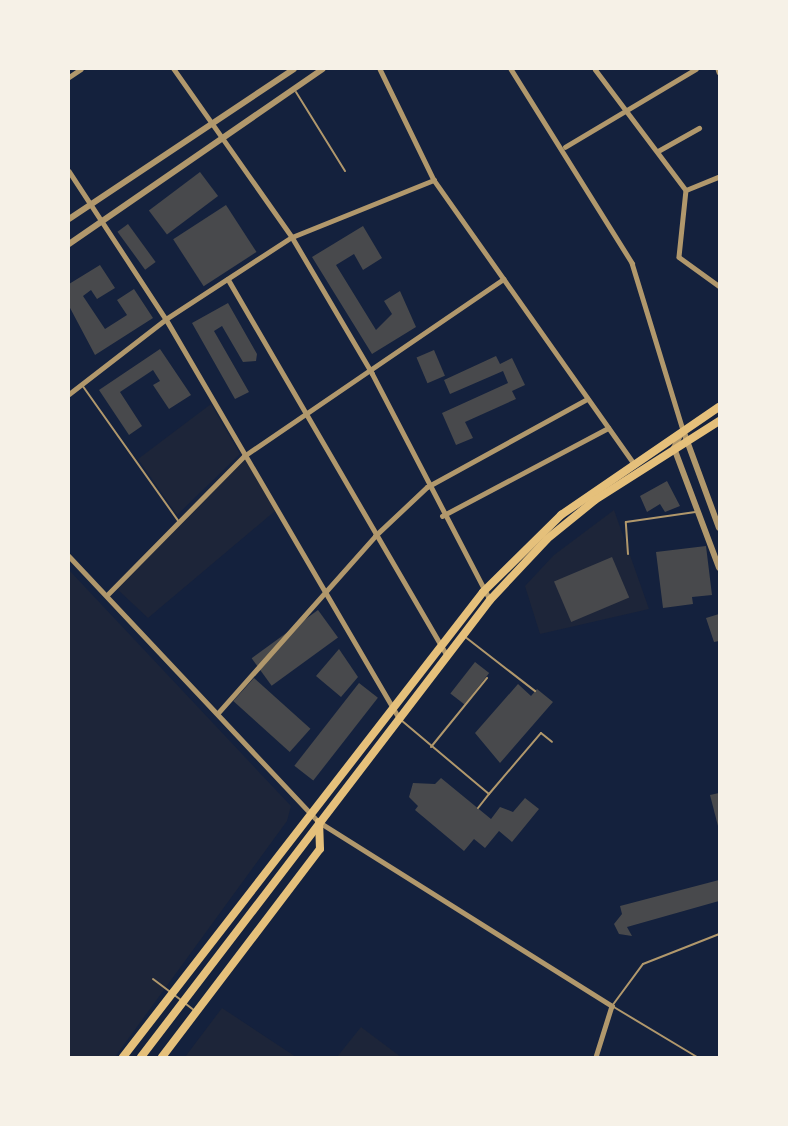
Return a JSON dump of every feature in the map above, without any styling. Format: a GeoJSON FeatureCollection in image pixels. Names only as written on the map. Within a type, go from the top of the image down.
{"type":"FeatureCollection","features":[{"type":"Feature","properties":{"kind":"main road"},"geometry":{"type":"LineString","coordinates":[[141,1057],[182,1000],[399,718],[483,592],[561,515],[633,462],[719,407]]}},
{"type":"Feature","properties":{"kind":"main road"},"geometry":{"type":"LineString","coordinates":[[123,1057],[391,709],[462,635],[490,600],[567,523],[674,448],[719,421]]}},
{"type":"Feature","properties":{"kind":"main road"},"geometry":{"type":"LineString","coordinates":[[162,1057],[320,849],[319,822]]}},
{"type":"Feature","properties":{"kind":"street"},"geometry":{"type":"LineString","coordinates":[[69,77],[81,69]]}},
{"type":"Feature","properties":{"kind":"street"},"geometry":{"type":"LineString","coordinates":[[174,69],[222,143],[292,237],[372,373],[442,516],[483,592],[490,600]]}},
{"type":"Feature","properties":{"kind":"street"},"geometry":{"type":"LineString","coordinates":[[69,219],[294,69]]}},
{"type":"Feature","properties":{"kind":"street"},"geometry":{"type":"LineString","coordinates":[[69,244],[222,143],[296,92],[323,69]]}},
{"type":"Feature","properties":{"kind":"street"},"geometry":{"type":"LineString","coordinates":[[380,69],[434,180],[633,462]]}},
{"type":"Feature","properties":{"kind":"street"},"geometry":{"type":"LineString","coordinates":[[511,69],[565,147],[632,263],[683,430],[719,528]]}},
{"type":"Feature","properties":{"kind":"street"},"geometry":{"type":"LineString","coordinates":[[595,69],[686,190],[679,257],[719,286]]}},
{"type":"Feature","properties":{"kind":"street"},"geometry":{"type":"LineString","coordinates":[[565,147],[696,69]]}},
{"type":"Feature","properties":{"kind":"street"},"geometry":{"type":"LineString","coordinates":[[658,151],[699,128]]}},
{"type":"Feature","properties":{"kind":"street"},"geometry":{"type":"LineString","coordinates":[[69,171],[105,221],[166,319],[244,456],[327,591],[391,709],[399,718]]}},
{"type":"Feature","properties":{"kind":"street"},"geometry":{"type":"LineString","coordinates":[[686,190],[719,177]]}},
{"type":"Feature","properties":{"kind":"street"},"geometry":{"type":"LineString","coordinates":[[69,394],[166,319],[292,237],[434,180]]}},
{"type":"Feature","properties":{"kind":"street"},"geometry":{"type":"LineString","coordinates":[[228,279],[310,416],[375,536],[444,652]]}},
{"type":"Feature","properties":{"kind":"street"},"geometry":{"type":"LineString","coordinates":[[107,595],[244,456],[310,416],[503,279]]}},
{"type":"Feature","properties":{"kind":"street"},"geometry":{"type":"LineString","coordinates":[[218,713],[375,536],[427,487],[587,399]]}},
{"type":"Feature","properties":{"kind":"street"},"geometry":{"type":"LineString","coordinates":[[442,516],[608,428]]}},
{"type":"Feature","properties":{"kind":"street"},"geometry":{"type":"LineString","coordinates":[[683,430],[674,448],[719,568]]}},
{"type":"Feature","properties":{"kind":"street"},"geometry":{"type":"LineString","coordinates":[[69,556],[319,822],[612,1006],[596,1057]]}},
{"type":"Feature","properties":{"kind":"lane"},"geometry":{"type":"LineString","coordinates":[[296,92],[345,171]]}},
{"type":"Feature","properties":{"kind":"lane"},"geometry":{"type":"LineString","coordinates":[[82,385],[179,522]]}},
{"type":"Feature","properties":{"kind":"lane"},"geometry":{"type":"LineString","coordinates":[[628,554],[626,522],[698,512]]}},
{"type":"Feature","properties":{"kind":"lane"},"geometry":{"type":"LineString","coordinates":[[462,635],[535,692]]}},
{"type":"Feature","properties":{"kind":"lane"},"geometry":{"type":"LineString","coordinates":[[431,747],[487,678]]}},
{"type":"Feature","properties":{"kind":"lane"},"geometry":{"type":"LineString","coordinates":[[399,718],[489,794]]}},
{"type":"Feature","properties":{"kind":"lane"},"geometry":{"type":"LineString","coordinates":[[478,808],[542,733],[552,742]]}},
{"type":"Feature","properties":{"kind":"lane"},"geometry":{"type":"LineString","coordinates":[[698,1057],[612,1006],[643,964],[719,934]]}},
{"type":"Feature","properties":{"kind":"lane"},"geometry":{"type":"LineString","coordinates":[[153,979],[195,1011]]}},
{"type":"Feature","properties":{"kind":"shaded area"},"geometry":{"type":"Polygon","coordinates":[[[211,404],[240,454],[177,515],[138,459],[211,404]]]}},
{"type":"Feature","properties":{"kind":"shaded area"},"geometry":{"type":"Polygon","coordinates":[[[244,456],[275,511],[148,618],[116,588],[244,456]]]}},
{"type":"Feature","properties":{"kind":"shaded area"},"geometry":{"type":"Polygon","coordinates":[[[614,510],[649,609],[540,634],[525,586],[554,555],[614,510]]]}},
{"type":"Feature","properties":{"kind":"shaded area"},"geometry":{"type":"Polygon","coordinates":[[[69,570],[291,806],[287,821],[115,1057],[69,1057],[69,570]]]}},
{"type":"Feature","properties":{"kind":"shaded area"},"geometry":{"type":"Polygon","coordinates":[[[222,1008],[296,1057],[185,1057],[222,1008]]]}},
{"type":"Feature","properties":{"kind":"shaded area"},"geometry":{"type":"Polygon","coordinates":[[[361,1027],[401,1057],[337,1057],[361,1027]]]}},
{"type":"Feature","properties":{"kind":"building"},"geometry":{"type":"Polygon","coordinates":[[[200,172],[218,196],[167,234],[149,211],[200,172]]]}},
{"type":"Feature","properties":{"kind":"building"},"geometry":{"type":"Polygon","coordinates":[[[226,205],[256,252],[204,286],[173,239],[226,205]]]}},
{"type":"Feature","properties":{"kind":"building"},"geometry":{"type":"Polygon","coordinates":[[[128,224],[156,262],[145,270],[117,232],[128,224]]]}},
{"type":"Feature","properties":{"kind":"building"},"geometry":{"type":"Polygon","coordinates":[[[363,226],[382,258],[363,270],[354,254],[336,265],[376,330],[392,314],[384,301],[400,291],[416,327],[372,354],[312,257],[363,226]]]}},
{"type":"Feature","properties":{"kind":"building"},"geometry":{"type":"Polygon","coordinates":[[[100,265],[115,288],[97,299],[91,290],[83,296],[105,329],[127,315],[117,300],[134,289],[153,318],[95,355],[69,306],[69,284],[100,265]]]}},
{"type":"Feature","properties":{"kind":"building"},"geometry":{"type":"Polygon","coordinates":[[[228,303],[257,354],[256,361],[243,362],[222,326],[214,331],[249,392],[235,399],[192,323],[228,303]]]}},
{"type":"Feature","properties":{"kind":"building"},"geometry":{"type":"Polygon","coordinates":[[[160,349],[191,395],[169,409],[153,385],[160,381],[153,370],[120,392],[142,426],[129,435],[99,390],[160,349]]]}},
{"type":"Feature","properties":{"kind":"building"},"geometry":{"type":"Polygon","coordinates":[[[434,350],[445,376],[427,383],[417,357],[434,350]]]}},
{"type":"Feature","properties":{"kind":"building"},"geometry":{"type":"Polygon","coordinates":[[[496,356],[500,364],[512,358],[525,385],[512,391],[516,399],[465,422],[473,438],[456,445],[442,413],[508,383],[503,371],[450,394],[444,380],[496,356]]]}},
{"type":"Feature","properties":{"kind":"building"},"geometry":{"type":"Polygon","coordinates":[[[667,481],[680,506],[665,512],[660,504],[647,512],[640,496],[667,481]]]}},
{"type":"Feature","properties":{"kind":"building"},"geometry":{"type":"Polygon","coordinates":[[[706,546],[712,595],[692,597],[693,604],[663,608],[656,552],[706,546]]]}},
{"type":"Feature","properties":{"kind":"building"},"geometry":{"type":"Polygon","coordinates":[[[612,557],[629,598],[571,622],[554,582],[612,557]]]}},
{"type":"Feature","properties":{"kind":"building"},"geometry":{"type":"Polygon","coordinates":[[[318,610],[338,638],[272,686],[252,658],[318,610]]]}},
{"type":"Feature","properties":{"kind":"building"},"geometry":{"type":"Polygon","coordinates":[[[719,614],[719,641],[714,642],[706,618],[719,614]]]}},
{"type":"Feature","properties":{"kind":"building"},"geometry":{"type":"Polygon","coordinates":[[[339,649],[358,677],[341,697],[316,676],[339,649]]]}},
{"type":"Feature","properties":{"kind":"building"},"geometry":{"type":"Polygon","coordinates":[[[475,662],[489,673],[465,705],[450,694],[475,662]]]}},
{"type":"Feature","properties":{"kind":"building"},"geometry":{"type":"Polygon","coordinates":[[[254,678],[310,729],[290,752],[233,701],[254,678]]]}},
{"type":"Feature","properties":{"kind":"building"},"geometry":{"type":"Polygon","coordinates":[[[359,683],[378,698],[313,781],[294,766],[359,683]]]}},
{"type":"Feature","properties":{"kind":"building"},"geometry":{"type":"Polygon","coordinates":[[[518,684],[531,696],[537,689],[553,702],[500,763],[475,733],[518,684]]]}},
{"type":"Feature","properties":{"kind":"building"},"geometry":{"type":"Polygon","coordinates":[[[441,778],[491,819],[500,807],[513,812],[525,798],[539,809],[512,842],[499,831],[485,848],[474,839],[464,851],[415,810],[418,806],[409,797],[413,783],[435,784],[441,778]]]}},
{"type":"Feature","properties":{"kind":"building"},"geometry":{"type":"Polygon","coordinates":[[[719,793],[719,826],[718,826],[710,795],[719,793]]]}},
{"type":"Feature","properties":{"kind":"building"},"geometry":{"type":"Polygon","coordinates":[[[719,880],[719,901],[627,927],[632,936],[619,934],[614,924],[622,914],[620,906],[719,880]]]}}]}
